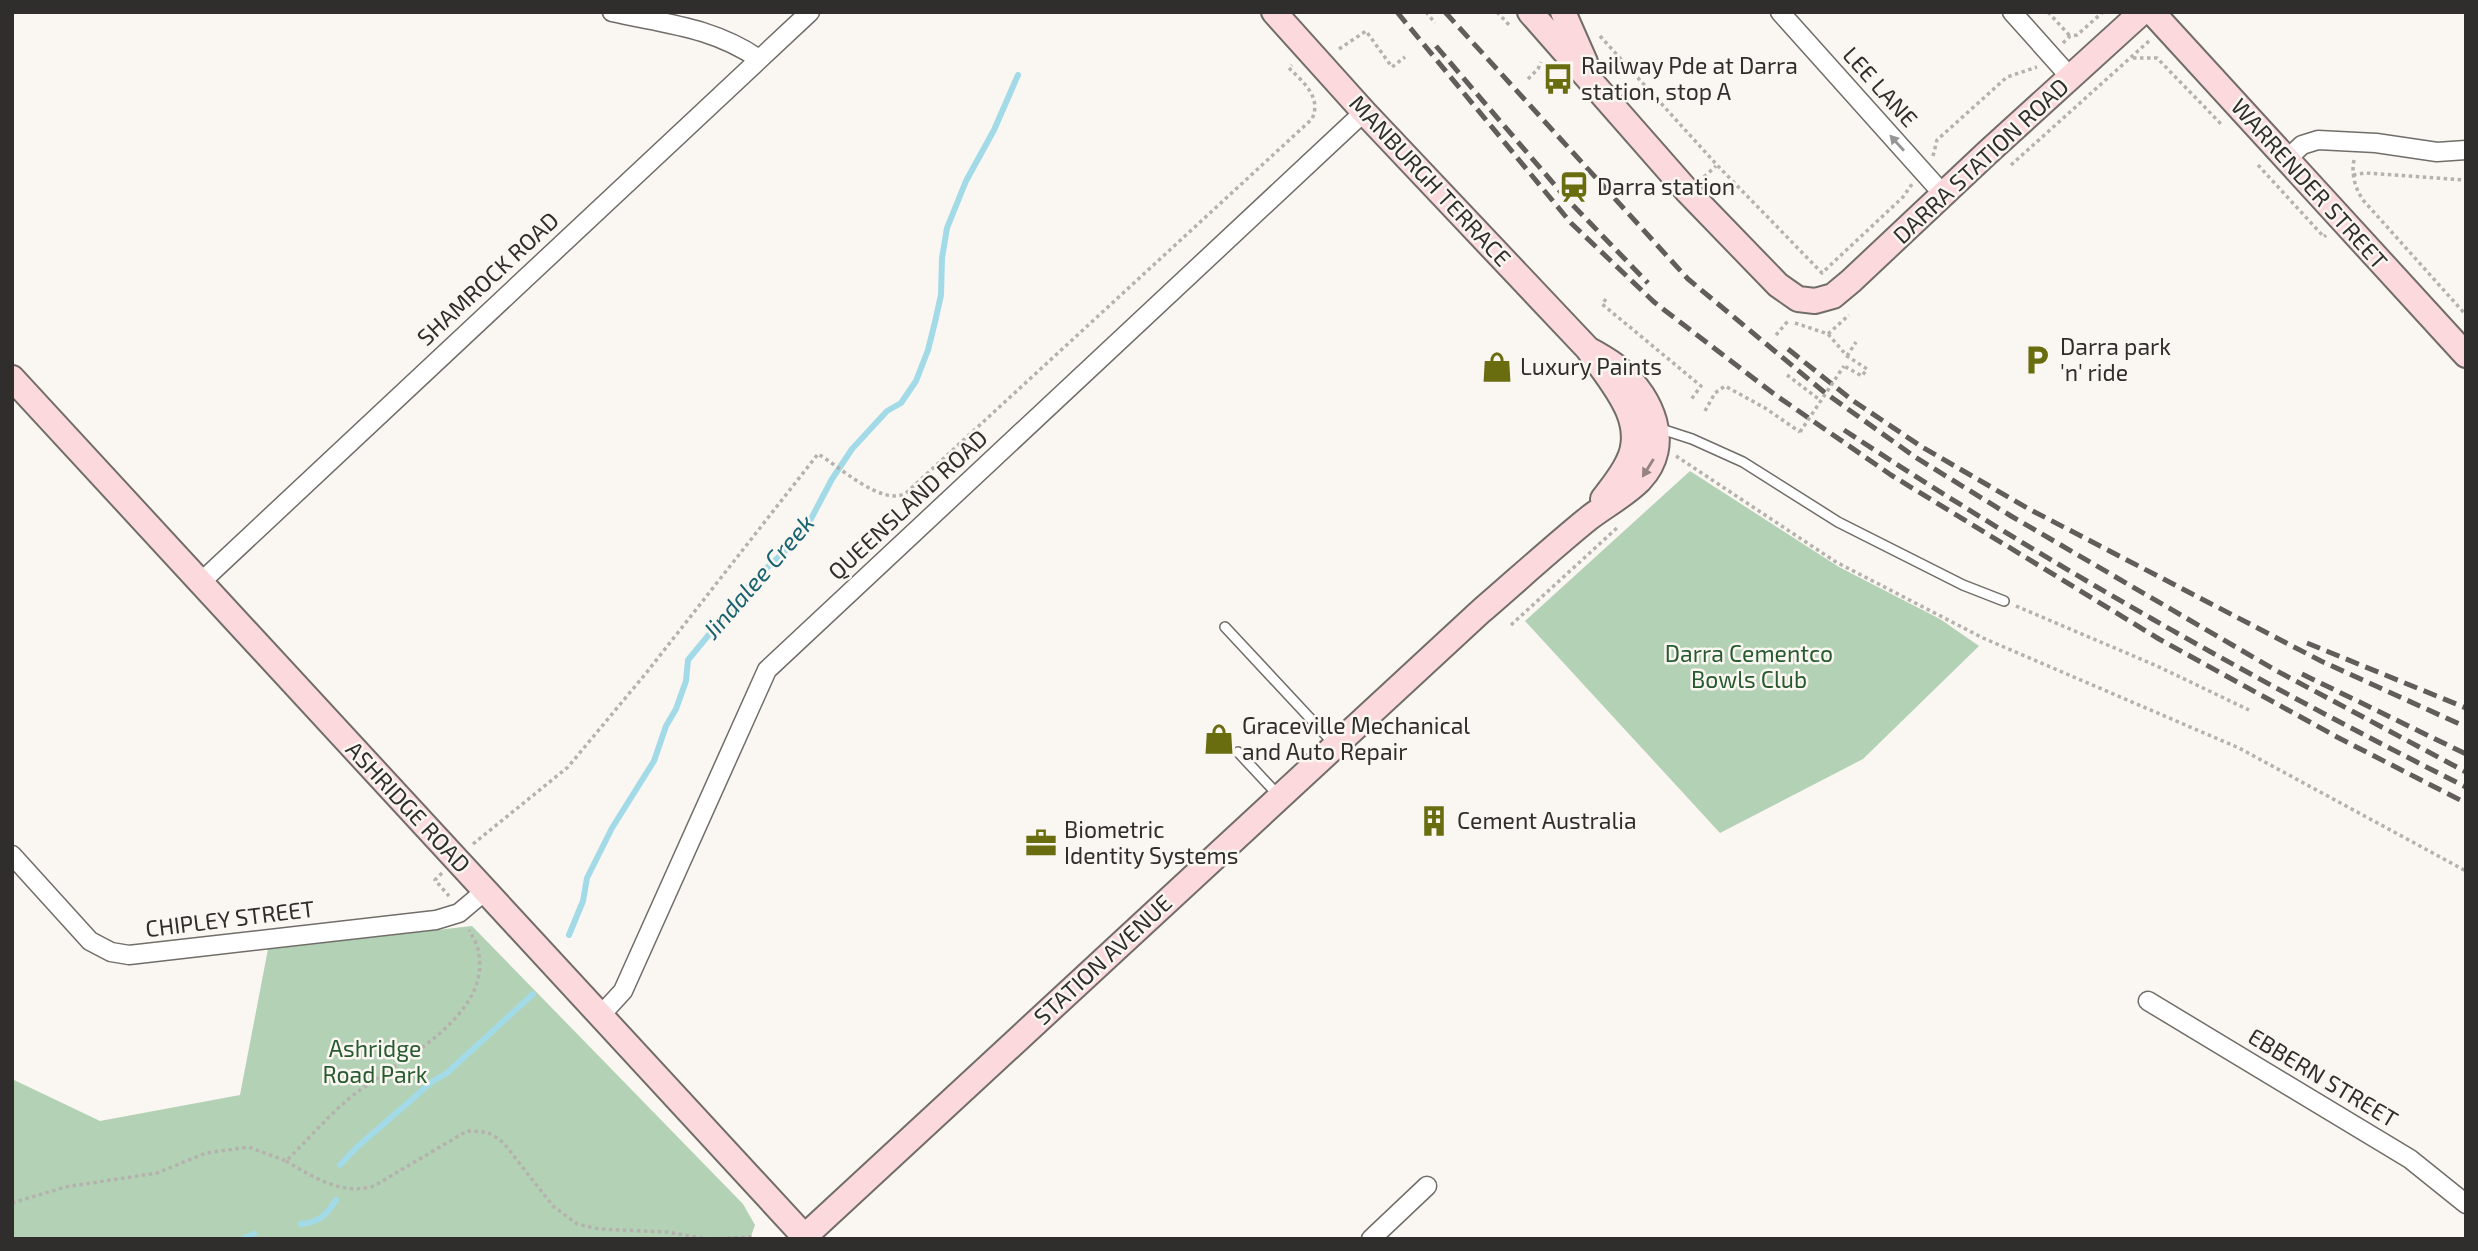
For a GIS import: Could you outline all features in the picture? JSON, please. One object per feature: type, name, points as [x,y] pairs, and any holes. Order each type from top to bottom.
[{"type":"street","points":[[612,12],[710,33],[738,45],[759,59]]},
{"type":"street","name":"SHAMROCK ROAD","points":[[201,582],[810,12]]},
{"type":"street","name":"MANBURGH TERRACE","points":[[1274,12],[1364,112],[1588,349],[1618,368],[1636,386],[1647,419]]},
{"type":"street","points":[[1530,12],[1596,88]]},
{"type":"street","points":[[1563,12],[1596,88]]},
{"type":"street","name":"LEE LANE","points":[[1780,12],[1943,194]]},
{"type":"street","points":[[2012,12],[2071,78]]},
{"type":"street","name":"DARRA STATION ROAD","points":[[1596,88],[1679,182],[1778,285],[1798,299],[1815,301],[1833,296],[1851,281],[2143,12]]},
{"type":"street","name":"WARRENDER STREET","points":[[2159,20],[2466,355]]},
{"type":"street","name":"QUEENSLAND ROAD","points":[[600,1016],[623,991],[767,670],[1364,112]]},
{"type":"street","points":[[2286,160],[2302,145],[2318,140],[2376,143],[2437,152],[2466,150]]},
{"type":"street","name":"ASHRIDGE ROAD","points":[[12,378],[803,1238]]},
{"type":"street","name":"STATION AVENUE","points":[[803,1238],[1480,612],[1591,517],[1641,479],[1654,460],[1658,444],[1647,419]]},
{"type":"street","name":"CHIPLEY STREET","points":[[12,855],[90,941],[111,952],[130,955],[436,920],[459,913],[485,891]]},
{"type":"street","name":"EBBERN STREET","points":[[2148,1001],[2410,1159],[2466,1204]]},
{"type":"street","points":[[1371,1239],[1426,1186]]},
{"type":"lane","points":[[1647,419],[1743,462],[1838,522],[2004,601]]},
{"type":"lane","points":[[1225,626],[1336,746]]},
{"type":"lane","points":[[1238,752],[1280,797]]},
{"type":"path","points":[[1426,12],[1435,23]]},
{"type":"path","points":[[2048,12],[2070,36]]},
{"type":"path","points":[[2006,169],[2159,20]]},
{"type":"path","points":[[1337,50],[1366,31],[1392,66],[1405,57]]},
{"type":"path","points":[[1597,32],[1717,165],[1697,183]]},
{"type":"path","points":[[1528,79],[1541,62],[1533,52]]},
{"type":"path","points":[[477,841],[568,768],[818,454],[864,485],[892,497],[906,494],[1312,119],[1315,112],[1313,95],[1289,68]]},
{"type":"path","points":[[2358,143],[2352,169],[2357,191],[2466,315]]},
{"type":"path","points":[[2353,175],[2365,173],[2466,180]]},
{"type":"path","points":[[1606,299],[1602,304],[1701,386],[1690,401]]},
{"type":"path","points":[[1828,334],[1857,307]]},
{"type":"path","points":[[1705,411],[1715,393],[1725,386],[1754,400],[1800,432],[1844,366],[1862,376],[1867,369],[1847,356],[1828,334],[1787,321],[1776,335]]},
{"type":"path","points":[[1847,356],[1856,342]]},
{"type":"path","points":[[1787,375],[1820,400]]},
{"type":"path","points":[[1675,469],[1681,460],[1836,562],[1983,638],[2239,748],[2466,871]]},
{"type":"path","points":[[1511,625],[1625,521]]},
{"type":"path","points":[[2004,601],[2157,666],[2249,710]]},
{"type":"path","points":[[442,874],[435,880],[450,897]]},
{"type":"path","points":[[286,1161],[355,1094],[413,1055],[461,1013],[479,981],[478,950],[467,927]]},
{"type":"path","points":[[12,1203],[65,1187],[157,1173],[206,1153],[249,1147],[286,1161],[320,1181],[363,1190],[467,1131],[487,1132],[499,1139],[552,1206],[577,1224],[599,1230],[667,1232],[707,1239],[754,1237]]},
{"type":"green space","name":"Darra Cementco Bowls Club","points":[[1690,471],[1839,567],[1940,619],[1979,646],[1863,759],[1720,833],[1525,621]]},
{"type":"green space","name":"Ashridge Road Park","points":[[472,926],[743,1204],[755,1225],[750,1239],[12,1239],[12,1079],[100,1121],[240,1095],[268,949]]},
{"type":"waterway","name":"Jindalee Creek","points":[[569,935],[583,901],[587,878],[612,828],[654,761],[686,681],[688,660],[754,580],[803,534],[832,479],[852,449],[887,411],[901,403],[916,381],[928,350],[941,295],[942,258],[947,228],[966,181],[994,130],[1018,75]]},
{"type":"waterway","name":"Jindalee Creek","points":[[340,1165],[356,1148],[433,1081],[447,1073],[533,994]]},
{"type":"waterway","name":"Jindalee Creek","points":[[301,1224],[322,1217],[336,1200]]},
{"type":"waterway","name":"Jindalee Creek","points":[[243,1239],[254,1234]]},
{"type":"railway","points":[[1397,12],[1571,223],[1654,302],[1774,394],[1891,475],[2159,639],[2337,737],[2466,803]]},
{"type":"railway","points":[[1445,12],[1688,279],[1824,392],[1915,457],[2011,516],[2277,671],[2466,772]]},
{"type":"railway","points":[[1436,46],[1565,197],[1648,283]]},
{"type":"railway","points":[[1788,349],[1852,400],[1922,447],[2029,509],[2321,661],[2466,727]]},
{"type":"railway","points":[[1844,430],[1995,526],[2150,618],[2466,787]]},
{"type":"railway","points":[[2307,643],[2466,708]]},
{"type":"railway","points":[[2302,674],[2466,754]]},
{"type":"place","name":"Railway Pde at Darra station, stop A","points":[[1558,79]]},
{"type":"place","name":"Darra station","points":[[1574,187]]},
{"type":"place","name":"Darra park 'n' ride","points":[[2037,360]]},
{"type":"place","name":"Luxury Paints","points":[[1497,367]]},
{"type":"place","name":"Graceville Mechanical and Auto Repair","points":[[1219,739]]},
{"type":"place","name":"Cement Australia","points":[[1434,821]]},
{"type":"place","name":"Biometric Identity Systems","points":[[1041,843]]}]
